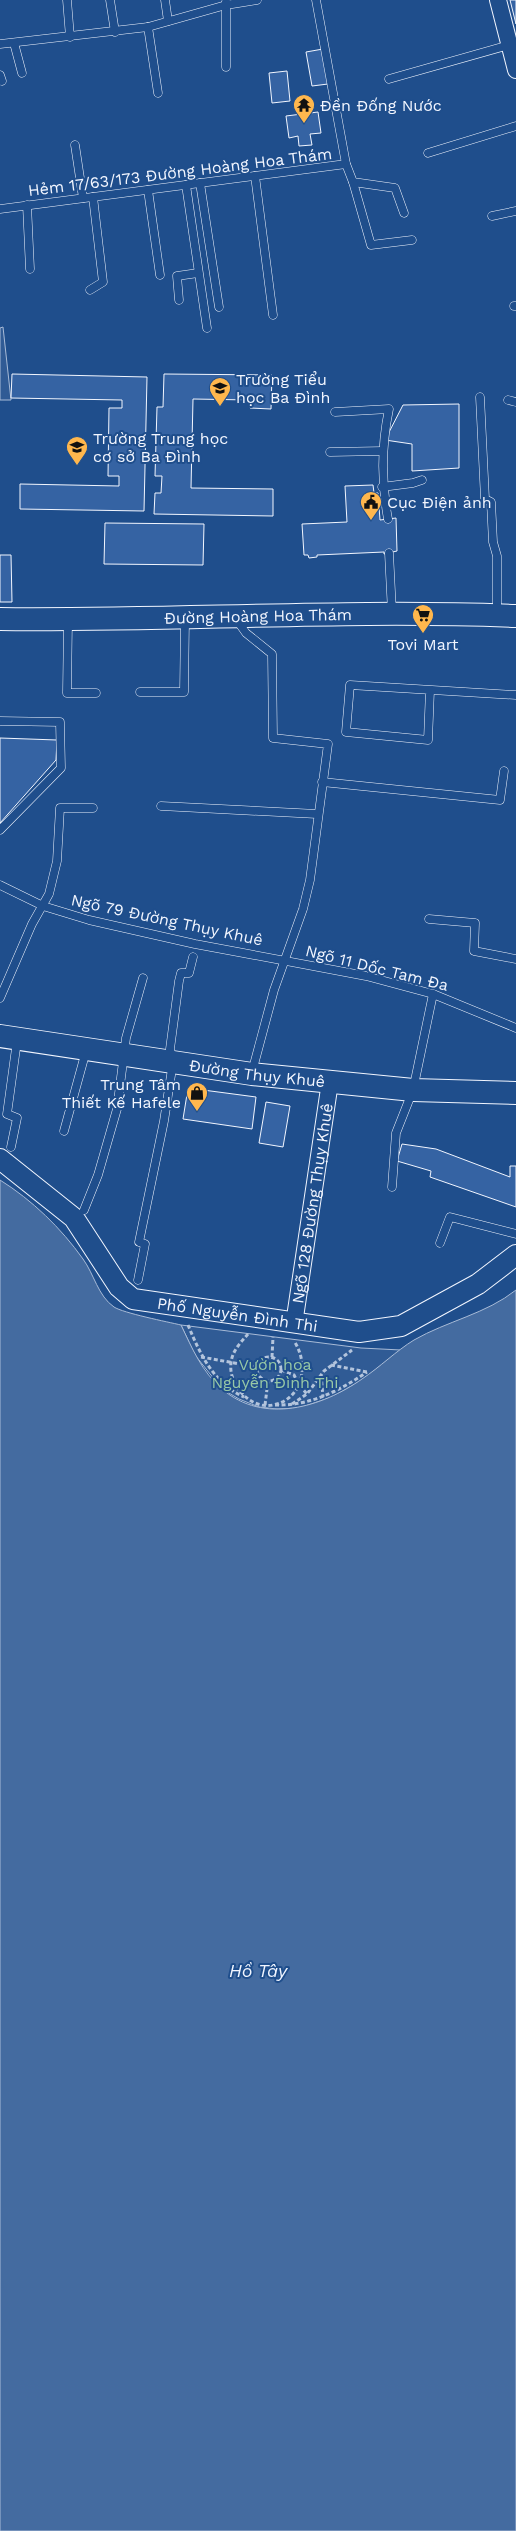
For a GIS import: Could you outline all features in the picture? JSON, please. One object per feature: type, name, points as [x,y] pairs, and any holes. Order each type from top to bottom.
[{"type":"main road","name":"Đường Hoàng Hoa Thám","points":[[0,619],[392,614],[507,616]]},
{"type":"main road","name":"Đường Thụy Khuê","points":[[9,1037],[252,1074],[414,1090],[516,1093]]},
{"type":"street","points":[[498,0],[516,70]]},
{"type":"street","name":"Ngõ 128 Đường Thụy Khuê","points":[[294,1332],[330,1082]]},
{"type":"street","name":"Phố Nguyễn Đình Thi","points":[[5,1153],[74,1218],[119,1287],[133,1299],[294,1332],[359,1332],[401,1326],[478,1284],[516,1255]]},
{"type":"lane","points":[[67,0],[70,37]]},
{"type":"lane","points":[[110,0],[115,32]]},
{"type":"lane","points":[[165,0],[168,21]]},
{"type":"lane","points":[[0,44],[148,27],[226,3],[257,0]]},
{"type":"lane","name":"Hẻm 17/63/173 Đường Hoàng Hoa Thám","points":[[0,209],[346,164],[316,0]]},
{"type":"lane","points":[[226,3],[226,67]]},
{"type":"lane","points":[[148,27],[158,93]]},
{"type":"lane","points":[[14,43],[22,73]]},
{"type":"lane","points":[[389,80],[509,46]]},
{"type":"lane","points":[[428,154],[516,126]]},
{"type":"lane","points":[[75,145],[83,198]]},
{"type":"lane","points":[[346,164],[371,245],[412,240]]},
{"type":"lane","points":[[255,176],[273,316]]},
{"type":"lane","points":[[353,182],[395,188],[404,213]]},
{"type":"lane","points":[[200,183],[218,307]]},
{"type":"lane","points":[[186,185],[207,328]]},
{"type":"lane","points":[[148,190],[160,275]]},
{"type":"lane","points":[[90,290],[103,282],[93,197]]},
{"type":"lane","points":[[26,205],[30,269]]},
{"type":"lane","points":[[492,216],[516,210]]},
{"type":"lane","points":[[179,300],[177,276],[198,273]]},
{"type":"lane","points":[[480,397],[485,499],[492,502],[493,542],[507,616]]},
{"type":"lane","points":[[334,412],[389,409],[383,450],[382,486],[388,519]]},
{"type":"lane","points":[[330,452],[383,450]]},
{"type":"lane","points":[[382,486],[413,483],[422,480]]},
{"type":"lane","points":[[389,553],[392,614]]},
{"type":"lane","points":[[234,617],[246,633],[272,654],[273,738],[328,744],[317,814],[310,880],[303,909],[274,990],[252,1074]]},
{"type":"lane","points":[[68,618],[67,693],[96,693]]},
{"type":"lane","points":[[140,692],[184,692],[185,618]]},
{"type":"lane","points":[[430,690],[428,740],[346,732],[350,685],[516,695]]},
{"type":"lane","points":[[0,721],[60,722],[61,768],[0,830]]},
{"type":"lane","points":[[322,782],[500,800],[504,771]]},
{"type":"lane","points":[[161,806],[317,814]]},
{"type":"lane","name":"Ngõ 79 Đường Thụy Khuê","points":[[0,998],[32,924],[49,894],[57,861],[60,808],[93,808]]},
{"type":"lane","name":"Ngõ 79 Đường Thụy Khuê","points":[[0,886],[43,906],[145,933],[285,959]]},
{"type":"lane","points":[[429,919],[475,923],[474,951],[516,960]]},
{"type":"lane","points":[[138,1280],[145,1244],[139,1242],[164,1121],[173,1062],[170,1049],[178,981],[181,972],[189,972],[193,957]]},
{"type":"lane","name":"Ngõ 11 Dốc Tam Đa","points":[[285,959],[433,994],[516,1028]]},
{"type":"lane","points":[[84,1210],[98,1175],[117,1109],[126,1038],[143,978]]},
{"type":"lane","points":[[392,1187],[396,1133],[414,1090],[433,994]]},
{"type":"lane","points":[[5,1153],[17,1118],[7,1114],[9,1037]]},
{"type":"lane","points":[[64,1131],[86,1049]]},
{"type":"lane","points":[[440,1243],[450,1216],[516,1234]]},
{"type":"path","points":[[185,1317],[201,1357],[232,1392],[265,1405],[290,1405],[323,1397],[347,1386],[367,1372],[331,1365]]},
{"type":"path","points":[[251,1400],[242,1394],[234,1384],[230,1362],[234,1350],[253,1327]]},
{"type":"path","points":[[272,1357],[274,1330]]},
{"type":"path","points":[[274,1405],[290,1396],[299,1385],[304,1371],[303,1358],[294,1332]]},
{"type":"path","points":[[290,1405],[307,1394],[321,1374],[357,1346]]},
{"type":"path","points":[[201,1357],[257,1367]]},
{"type":"path","points":[[272,1357],[278,1361],[281,1370],[276,1379],[268,1381],[260,1378],[257,1367],[264,1358],[272,1357]]},
{"type":"path","points":[[281,1370],[294,1374],[299,1385],[307,1394]]},
{"type":"path","points":[[321,1374],[323,1397]]},
{"type":"path","points":[[265,1405],[268,1381]]},
{"type":"shaded area","points":[[3,327],[11,400],[0,400],[0,328]]},
{"type":"shaded area","name":"Vườn hoa Nguyễn Đình Thi","points":[[181,1325],[361,1348],[401,1350],[362,1380],[332,1397],[299,1408],[277,1409],[259,1407],[239,1399],[222,1389],[195,1355]]},
{"type":"water","name":"Hồ Tây","points":[[0,1180],[35,1206],[65,1236],[83,1259],[104,1297],[114,1307],[126,1312],[181,1325],[198,1359],[215,1382],[238,1400],[256,1407],[274,1409],[293,1408],[329,1397],[362,1379],[414,1340],[492,1305],[516,1290],[516,2531],[0,2531]]},
{"type":"building","points":[[510,0],[516,0],[516,24]]},
{"type":"building","points":[[323,49],[328,84],[312,86],[306,52]]},
{"type":"building","points":[[287,71],[290,101],[272,103],[269,73]]},
{"type":"building","name":"Đền Đống Nước","points":[[318,112],[321,133],[310,134],[312,145],[299,146],[298,136],[289,138],[286,116]]},
{"type":"building","points":[[12,374],[147,377],[144,511],[20,509],[20,484],[119,486],[119,476],[108,476],[109,408],[122,408],[122,400],[11,398]]},
{"type":"building","points":[[164,374],[272,375],[271,409],[250,408],[250,400],[193,399],[191,488],[273,489],[273,516],[154,514],[155,493],[161,493],[162,476],[155,476],[157,407],[163,407]]},
{"type":"building","points":[[459,404],[459,468],[412,471],[412,444],[385,440],[403,405]]},
{"type":"building","name":"Cục Điện ảnh","points":[[373,485],[374,493],[378,493],[380,520],[396,518],[397,551],[384,554],[384,552],[317,555],[317,557],[309,558],[308,555],[304,555],[302,524],[347,522],[345,486]]},
{"type":"building","points":[[105,523],[204,524],[203,565],[104,564]]},
{"type":"building","points":[[0,555],[11,555],[12,602],[0,602]]},
{"type":"building","points":[[0,738],[57,740],[56,760],[0,823]]},
{"type":"building","points":[[188,1088],[256,1097],[252,1129],[183,1119]]},
{"type":"building","points":[[266,1102],[290,1106],[283,1147],[259,1143]]},
{"type":"building","points":[[402,1144],[436,1149],[510,1177],[510,1166],[516,1166],[516,1207],[430,1177],[431,1171],[397,1161]]},
{"type":"place","name":"Đền Đống Nước","points":[[304,124]]},
{"type":"place","name":"Trường Tiểu học Ba Đình","points":[[220,407]]},
{"type":"place","name":"Trường Trung học cơ sở Ba Đình","points":[[77,466]]},
{"type":"place","name":"Cục Điện ảnh","points":[[371,521]]},
{"type":"place","name":"Tovi Mart","points":[[423,634]]},
{"type":"place","name":"Trung Tâm Thiết Kế Hafele","points":[[197,1112]]}]
